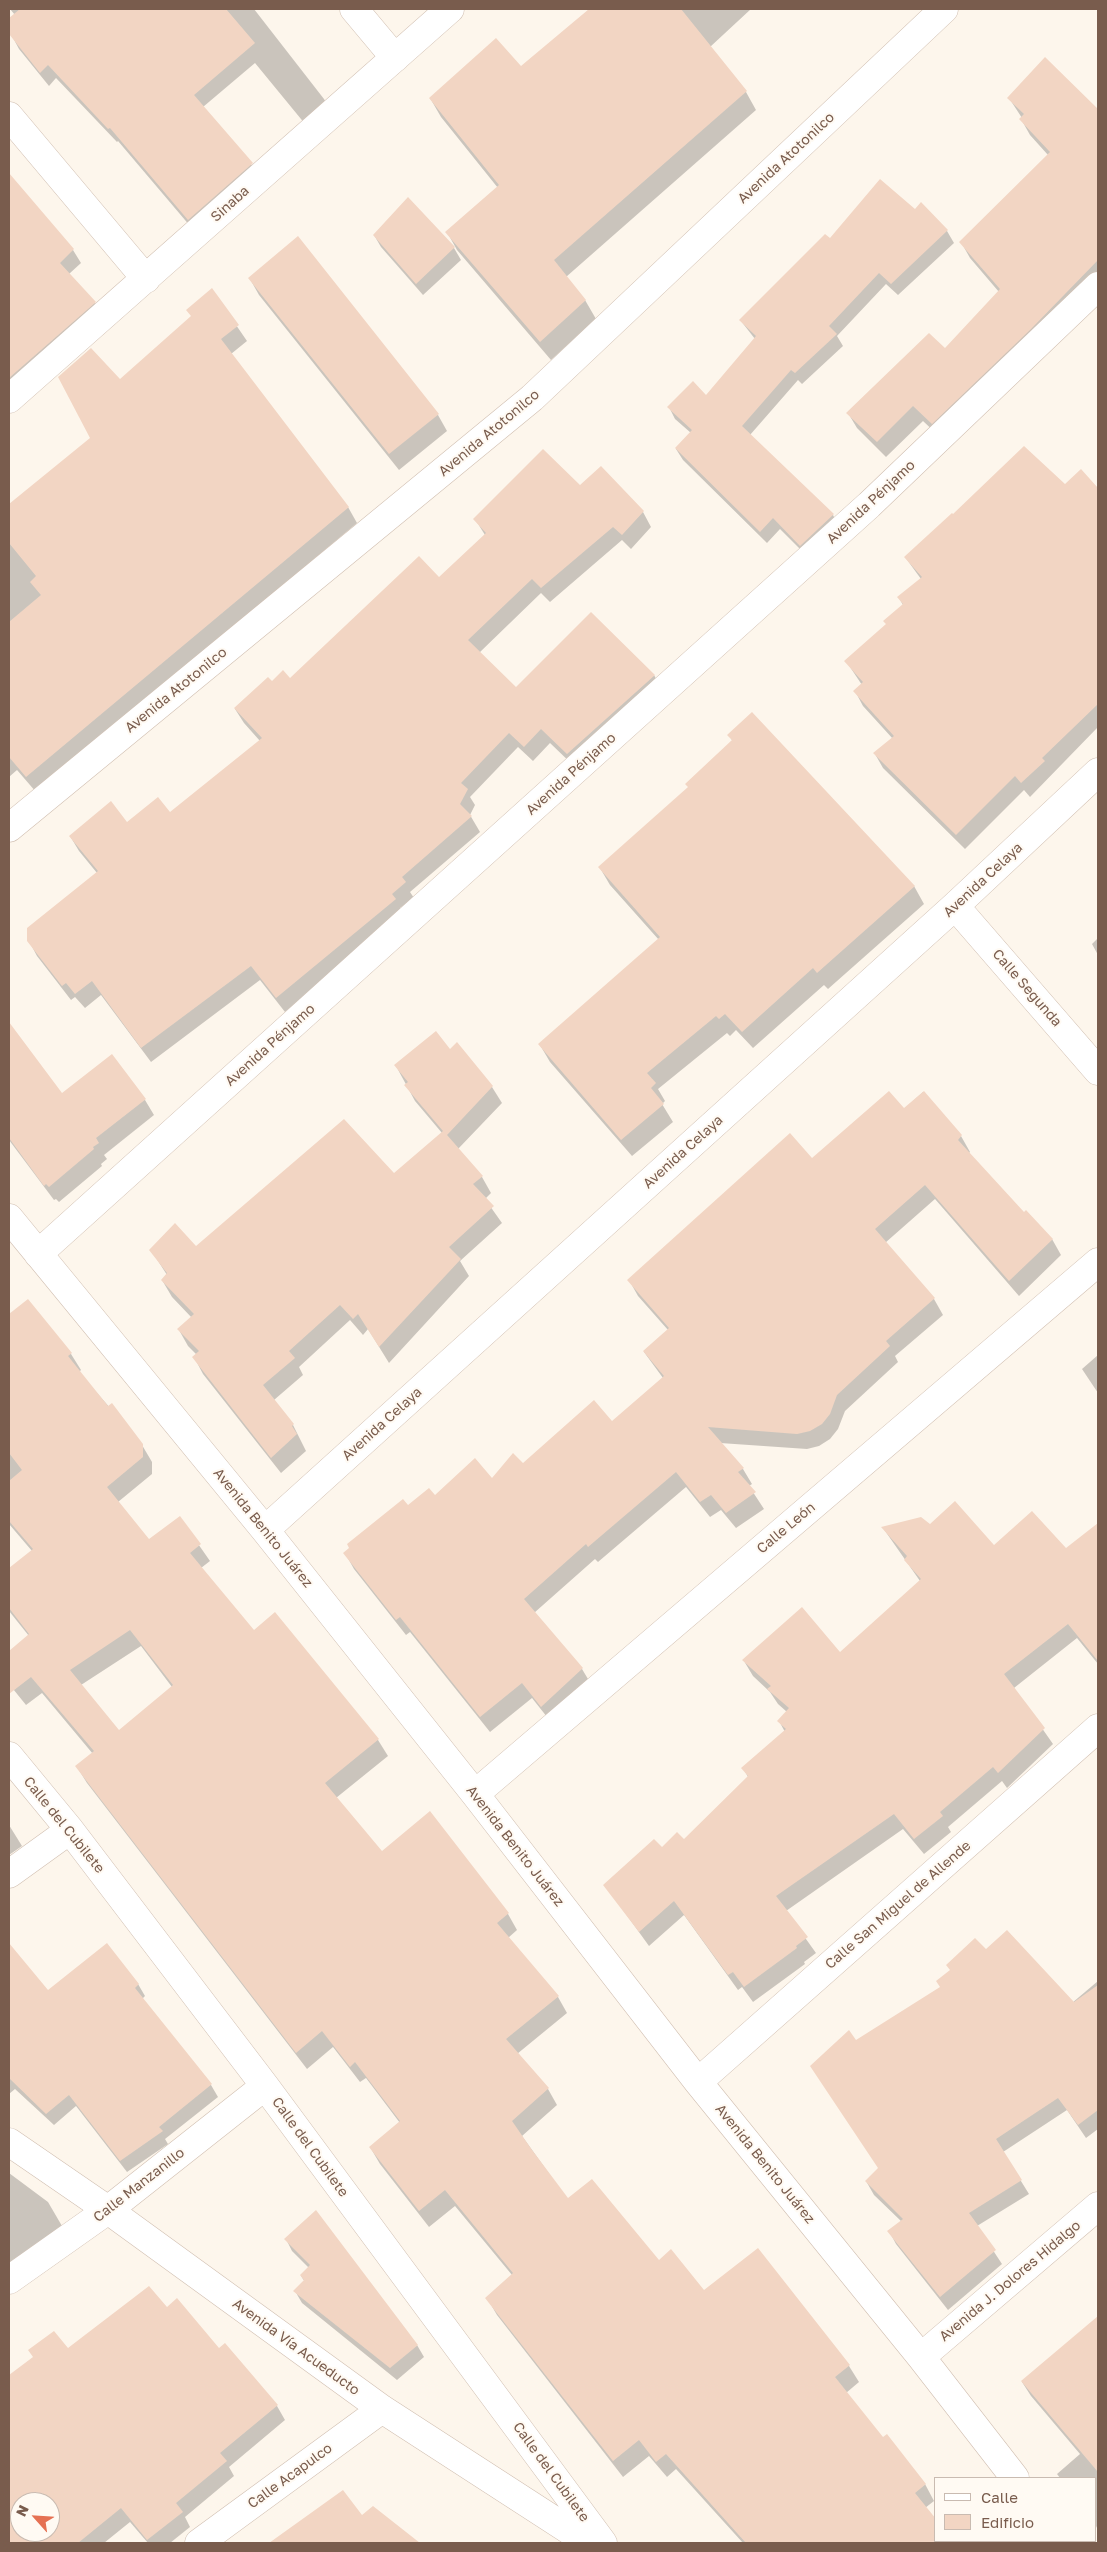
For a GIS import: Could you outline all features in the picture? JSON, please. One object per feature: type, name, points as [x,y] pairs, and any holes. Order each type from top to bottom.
[{"type":"street","points":[[354,9],[395,58]]},
{"type":"street","name":"Sinaba","points":[[9,399],[450,9]]},
{"type":"street","name":"Avenida Atotonilco","points":[[9,828],[532,398],[944,9]]},
{"type":"street","points":[[9,116],[146,279]]},
{"type":"street","name":"Avenida Pénjamo","points":[[38,1254],[869,505],[1098,286]]},
{"type":"street","name":"Avenida Celaya","points":[[265,1530],[955,906],[1098,772]]},
{"type":"street","name":"Calle Segunda","points":[[955,906],[1098,1071]]},
{"type":"street","name":"Avenida Benito Juárez","points":[[9,1218],[265,1530],[475,1794],[698,2082],[921,2357],[1014,2477]]},
{"type":"street","name":"Calle León","points":[[475,1794],[1098,1262]]},
{"type":"street","name":"Calle San Miguel de Allende","points":[[698,2082],[1098,1728]]},
{"type":"street","name":"Calle del Cubilete","points":[[9,1756],[70,1830],[265,2086],[603,2543]]},
{"type":"street","points":[[9,1874],[70,1830]]},
{"type":"street","name":"Calle Manzanillo","points":[[9,2280],[108,2210],[265,2086]]},
{"type":"street","name":"Avenida Vía Acueducto","points":[[9,2142],[108,2210],[382,2409],[588,2543]]},
{"type":"street","name":"Avenida J. Dolores Hidalgo","points":[[921,2357],[1098,2206]]},
{"type":"street","name":"Calle Acapulco","points":[[199,2543],[382,2409]]},
{"type":"building","points":[[20,9],[226,9],[255,43],[194,95],[253,163],[188,220],[110,128],[108,129],[48,65],[40,73],[9,34],[9,18]]},
{"type":"building","points":[[589,9],[681,9],[747,91],[554,260],[586,300],[540,342],[445,232],[499,185],[429,98],[496,38],[521,66]]},
{"type":"building","points":[[1045,57],[1098,109],[1098,260],[1031,329],[932,424],[913,406],[877,442],[846,413],[929,333],[945,348],[1000,289],[959,242],[1050,152],[1019,119],[1024,114],[1007,98]]},
{"type":"building","points":[[9,173],[74,249],[60,263],[96,302],[9,378]]},
{"type":"building","points":[[880,179],[915,209],[921,202],[948,230],[891,284],[879,273],[829,326],[837,334],[795,373],[791,370],[742,426],[834,514],[800,546],[773,518],[760,532],[675,448],[692,430],[667,407],[693,381],[706,395],[756,336],[739,320],[825,234],[830,238]]},
{"type":"building","points":[[408,197],[455,247],[416,284],[373,235]]},
{"type":"building","points":[[298,236],[439,414],[389,454],[248,278]]},
{"type":"building","points":[[212,288],[239,325],[221,339],[349,507],[26,777],[9,757],[9,622],[41,595],[30,582],[36,576],[9,543],[9,504],[90,438],[58,377],[91,348],[120,379],[191,316],[186,310]]},
{"type":"building","points":[[1024,446],[1065,484],[1081,469],[1098,488],[1098,704],[1042,758],[1045,761],[1021,783],[1015,776],[956,835],[873,753],[894,736],[853,691],[863,682],[844,661],[886,624],[883,621],[903,604],[897,597],[922,577],[904,557],[953,514]]},
{"type":"building","points":[[543,449],[580,485],[601,466],[644,511],[622,535],[613,527],[541,588],[532,579],[468,640],[516,687],[591,612],[655,675],[567,754],[541,729],[524,747],[509,733],[461,783],[468,789],[460,804],[472,816],[402,877],[406,882],[392,894],[396,899],[276,998],[251,966],[141,1048],[92,981],[75,994],[66,983],[62,986],[27,941],[27,928],[98,871],[69,836],[111,801],[127,822],[158,797],[170,812],[262,738],[234,708],[268,677],[272,681],[283,670],[290,678],[419,556],[439,577],[486,533],[473,519]]},
{"type":"building","points":[[752,712],[915,886],[817,973],[813,968],[742,1032],[725,1014],[719,1019],[716,1016],[647,1073],[656,1083],[651,1088],[664,1104],[621,1140],[538,1044],[660,937],[598,867],[688,787],[685,784],[732,740],[727,735]]},
{"type":"building","points":[[9,1022],[62,1093],[112,1054],[146,1099],[96,1138],[99,1143],[93,1147],[94,1149],[49,1187],[46,1184],[44,1186],[9,1138]]},
{"type":"building","points":[[436,1031],[450,1049],[457,1042],[493,1086],[447,1135],[483,1176],[473,1184],[494,1206],[449,1247],[461,1259],[379,1347],[358,1314],[353,1319],[340,1305],[289,1351],[295,1358],[263,1385],[294,1424],[292,1426],[297,1434],[271,1458],[192,1357],[199,1351],[177,1329],[194,1314],[161,1280],[167,1273],[149,1250],[175,1223],[196,1246],[344,1119],[394,1173],[443,1131],[404,1085],[408,1082],[394,1065]]},
{"type":"building","points":[[889,1091],[904,1108],[924,1091],[962,1135],[958,1140],[1024,1212],[1026,1210],[1053,1239],[1009,1281],[925,1185],[875,1229],[935,1298],[886,1341],[890,1346],[837,1395],[830,1414],[822,1424],[810,1431],[797,1434],[708,1427],[744,1468],[738,1472],[756,1492],[726,1513],[711,1495],[700,1502],[676,1472],[588,1547],[586,1544],[524,1599],[583,1668],[541,1707],[522,1683],[480,1717],[400,1617],[396,1620],[343,1553],[349,1548],[347,1544],[403,1499],[408,1505],[429,1488],[435,1495],[475,1458],[492,1478],[513,1453],[523,1463],[594,1400],[612,1421],[664,1376],[643,1351],[669,1328],[627,1280],[790,1133],[812,1158]]},
{"type":"building","points":[[28,1299],[72,1353],[68,1356],[108,1406],[112,1403],[143,1444],[143,1457],[107,1487],[149,1539],[180,1516],[201,1544],[190,1553],[254,1630],[275,1612],[379,1739],[325,1783],[382,1851],[430,1811],[509,1913],[497,1923],[559,1996],[506,2039],[549,2088],[512,2121],[532,2150],[568,2198],[592,2179],[659,2260],[671,2249],[704,2290],[758,2248],[850,2365],[835,2377],[883,2437],[887,2434],[926,2484],[915,2493],[934,2517],[934,2542],[936,2543],[746,2543],[666,2454],[656,2462],[639,2440],[613,2461],[485,2298],[513,2273],[445,2190],[419,2211],[369,2147],[400,2121],[355,2062],[350,2067],[322,2031],[296,2053],[75,1766],[94,1751],[31,1677],[9,1694],[9,1651],[29,1634],[9,1608],[9,1568],[33,1549],[9,1521],[9,1481],[22,1470],[9,1453],[9,1314]],"holes":[[[130,1630],[173,1685],[119,1730],[70,1670]]]},
{"type":"building","points":[[955,1501],[994,1545],[1032,1511],[1066,1548],[1098,1523],[1098,1661],[1068,1624],[1004,1674],[1045,1728],[998,1773],[993,1767],[940,1812],[943,1816],[914,1839],[894,1814],[776,1896],[808,1937],[796,1946],[797,1948],[744,1987],[733,1972],[728,1975],[674,1901],[639,1932],[603,1885],[654,1839],[662,1847],[677,1832],[684,1839],[748,1776],[741,1768],[786,1729],[777,1721],[789,1708],[767,1689],[771,1686],[742,1660],[802,1607],[840,1652],[921,1579],[904,1560],[907,1556],[881,1527],[921,1517],[930,1524]]},
{"type":"building","points":[[1007,1930],[1074,2002],[1098,1985],[1098,2110],[1078,2125],[1058,2098],[996,2139],[1022,2180],[969,2213],[996,2250],[940,2297],[887,2231],[903,2219],[865,2181],[878,2168],[810,2066],[849,2030],[856,2040],[940,1987],[936,1981],[950,1970],[946,1965],[975,1938],[986,1949]]},
{"type":"building","points":[[9,1943],[48,1990],[107,1943],[139,1984],[135,1988],[212,2084],[159,2127],[163,2131],[120,2161],[69,2095],[46,2114],[9,2078]]},
{"type":"building","points":[[316,2210],[418,2345],[390,2368],[293,2291],[304,2280],[300,2275],[310,2265],[284,2239]]},
{"type":"building","points":[[149,2286],[167,2307],[177,2298],[219,2348],[225,2343],[278,2405],[220,2453],[227,2461],[176,2503],[183,2512],[147,2540],[121,2508],[78,2543],[9,2543],[9,2375],[33,2357],[28,2350],[54,2331],[68,2348]]},
{"type":"building","points":[[1098,2316],[1098,2472],[1021,2381]]},
{"type":"building","points":[[343,2490],[362,2515],[373,2506],[420,2543],[269,2543]]}]
